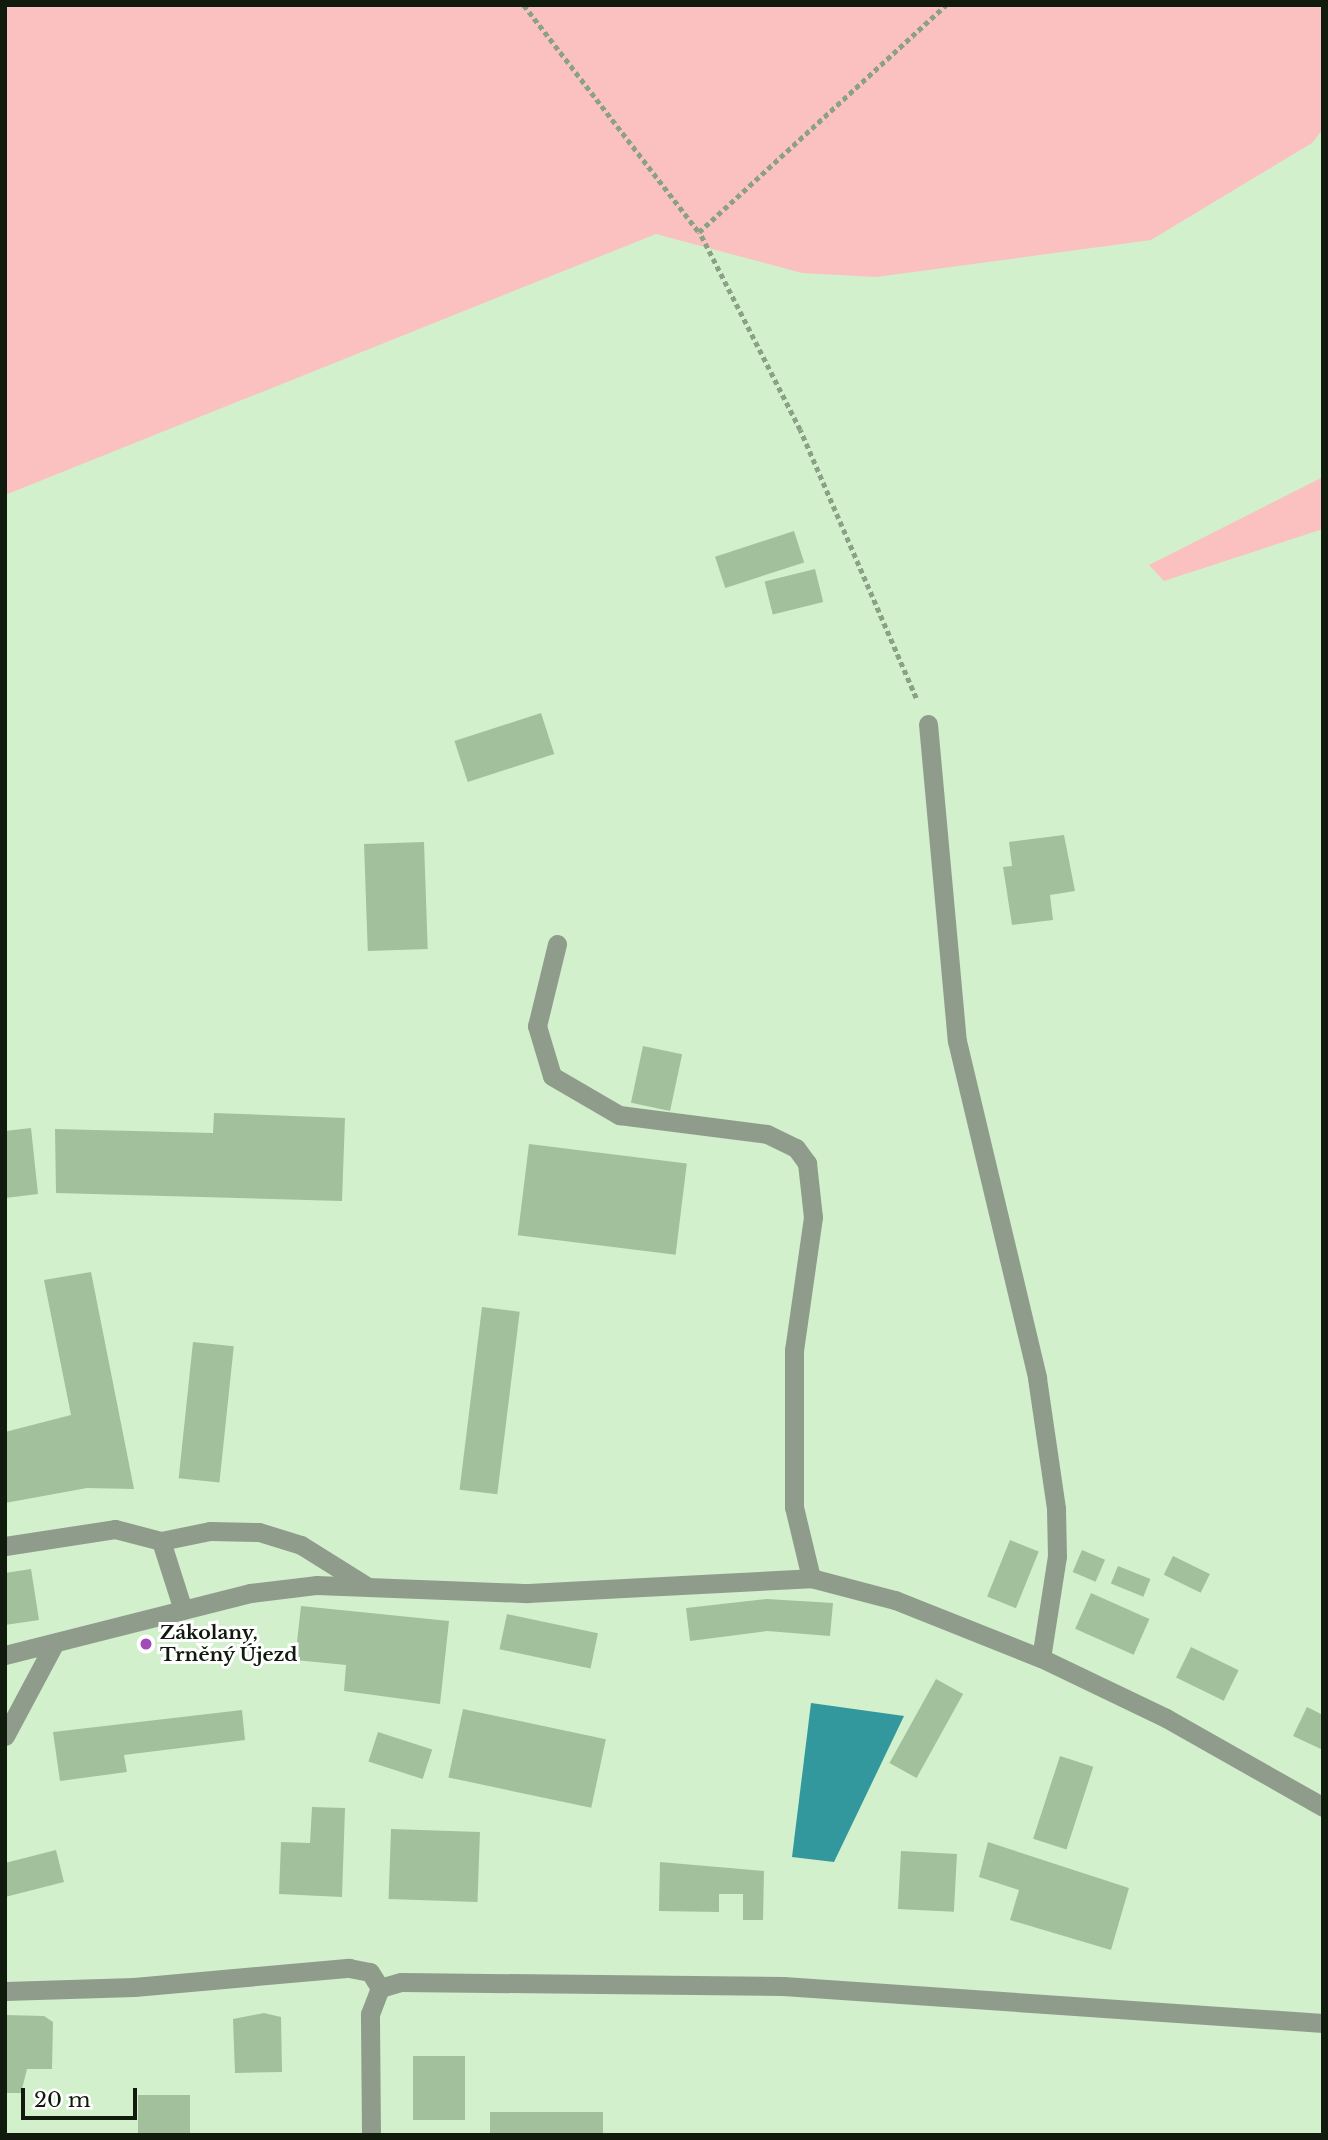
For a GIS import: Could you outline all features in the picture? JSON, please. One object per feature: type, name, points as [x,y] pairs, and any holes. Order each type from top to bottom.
[{"type":"street","points":[[928,724],[957,1041],[1037,1378],[1056,1509],[1057,1556],[1041,1658]]},
{"type":"street","points":[[557,944],[537,1026],[552,1076],[619,1115],[767,1134],[796,1148],[807,1163],[813,1217],[794,1350],[794,1507],[811,1578]]},
{"type":"street","points":[[5,1546],[115,1529],[162,1541],[210,1531],[258,1532],[301,1545],[365,1585]]},
{"type":"street","points":[[162,1541],[183,1610]]},
{"type":"street","points":[[5,1655],[53,1646],[250,1593],[365,1585],[541,1593],[811,1578],[895,1600],[1041,1658],[1166,1718],[1323,1807]]},
{"type":"street","points":[[5,1736],[53,1646]]},
{"type":"street","points":[[5,1991],[134,1987],[349,1968],[370,1972],[380,1988]]},
{"type":"street","points":[[380,1988],[414,1982],[783,1986],[1323,2023]]},
{"type":"street","points":[[372,2135],[370,2014],[380,1988]]},
{"type":"path","points":[[524,5],[699,233],[800,430],[928,724]]},
{"type":"path","points":[[699,233],[946,5]]},
{"type":"shaded area","points":[[5,5],[1323,5],[1323,129],[1312,143],[1151,240],[876,277],[802,273],[656,234],[5,495]]},
{"type":"shaded area","points":[[1323,477],[1323,529],[1164,581],[1149,565]]},
{"type":"water","points":[[811,1703],[904,1716],[834,1862],[792,1857]]},
{"type":"building","points":[[794,531],[804,562],[725,588],[715,557]]},
{"type":"building","points":[[815,569],[823,602],[773,615],[765,582]]},
{"type":"building","points":[[541,713],[554,754],[468,782],[454,741]]},
{"type":"building","points":[[1064,835],[1075,891],[1050,895],[1053,920],[1012,925],[1003,867],[1012,866],[1009,842]]},
{"type":"building","points":[[424,842],[428,949],[368,951],[364,844]]},
{"type":"building","points":[[643,1046],[682,1054],[670,1111],[631,1103]]},
{"type":"building","points":[[214,1113],[345,1118],[342,1201],[56,1193],[55,1129],[213,1133]]},
{"type":"building","points":[[31,1128],[38,1194],[5,1198],[5,1131]]},
{"type":"building","points":[[529,1144],[687,1163],[676,1255],[518,1235]]},
{"type":"building","points":[[91,1272],[134,1489],[87,1488],[5,1503],[5,1432],[71,1415],[44,1280]]},
{"type":"building","points":[[482,1307],[520,1312],[497,1494],[460,1490]]},
{"type":"building","points":[[193,1342],[234,1346],[219,1483],[179,1478]]},
{"type":"building","points":[[1010,1540],[1039,1552],[1016,1608],[987,1597]]},
{"type":"building","points":[[1082,1550],[1105,1560],[1096,1582],[1073,1572]]},
{"type":"building","points":[[1173,1556],[1210,1574],[1201,1593],[1164,1575]]},
{"type":"building","points":[[1118,1566],[1150,1579],[1143,1597],[1111,1584]]},
{"type":"building","points":[[31,1569],[39,1620],[5,1625],[5,1573]]},
{"type":"building","points":[[1091,1593],[1149,1619],[1134,1655],[1075,1629]]},
{"type":"building","points":[[767,1599],[833,1603],[830,1636],[767,1631],[690,1641],[686,1608]]},
{"type":"building","points":[[301,1606],[449,1621],[440,1704],[344,1691],[346,1665],[295,1660]]},
{"type":"building","points":[[507,1614],[598,1633],[590,1669],[500,1649]]},
{"type":"building","points":[[1191,1647],[1239,1670],[1224,1701],[1176,1678]]},
{"type":"building","points":[[936,1679],[963,1694],[917,1778],[889,1763]]},
{"type":"building","points":[[1307,1707],[1323,1715],[1323,1750],[1293,1736]]},
{"type":"building","points":[[463,1709],[606,1739],[591,1808],[448,1777]]},
{"type":"building","points":[[242,1710],[245,1740],[124,1755],[127,1772],[60,1781],[53,1732]]},
{"type":"building","points":[[378,1732],[432,1750],[423,1779],[368,1761]]},
{"type":"building","points":[[1060,1756],[1093,1767],[1066,1850],[1033,1839]]},
{"type":"building","points":[[312,1807],[345,1808],[342,1897],[279,1894],[281,1842],[310,1843]]},
{"type":"building","points":[[391,1829],[480,1832],[478,1902],[389,1899]]},
{"type":"building","points":[[988,1842],[1129,1888],[1111,1950],[1010,1920],[1019,1890],[979,1877]]},
{"type":"building","points":[[56,1850],[64,1882],[5,1897],[5,1863]]},
{"type":"building","points":[[901,1851],[957,1854],[954,1912],[898,1909]]},
{"type":"building","points":[[660,1862],[764,1871],[763,1920],[743,1920],[743,1894],[719,1894],[719,1912],[659,1911]]},
{"type":"building","points":[[264,2013],[281,2017],[282,2072],[235,2073],[233,2019]]},
{"type":"building","points":[[5,2015],[44,2016],[53,2022],[52,2069],[27,2069],[21,2093],[5,2093]]},
{"type":"building","points":[[413,2056],[465,2056],[465,2120],[413,2120]]},
{"type":"building","points":[[138,2095],[190,2095],[190,2135],[138,2135]]},
{"type":"building","points":[[490,2112],[603,2112],[603,2135],[490,2135]]},
{"type":"place","name":"Zákolany, Trněný Újezd","points":[[146,1644]]}]
